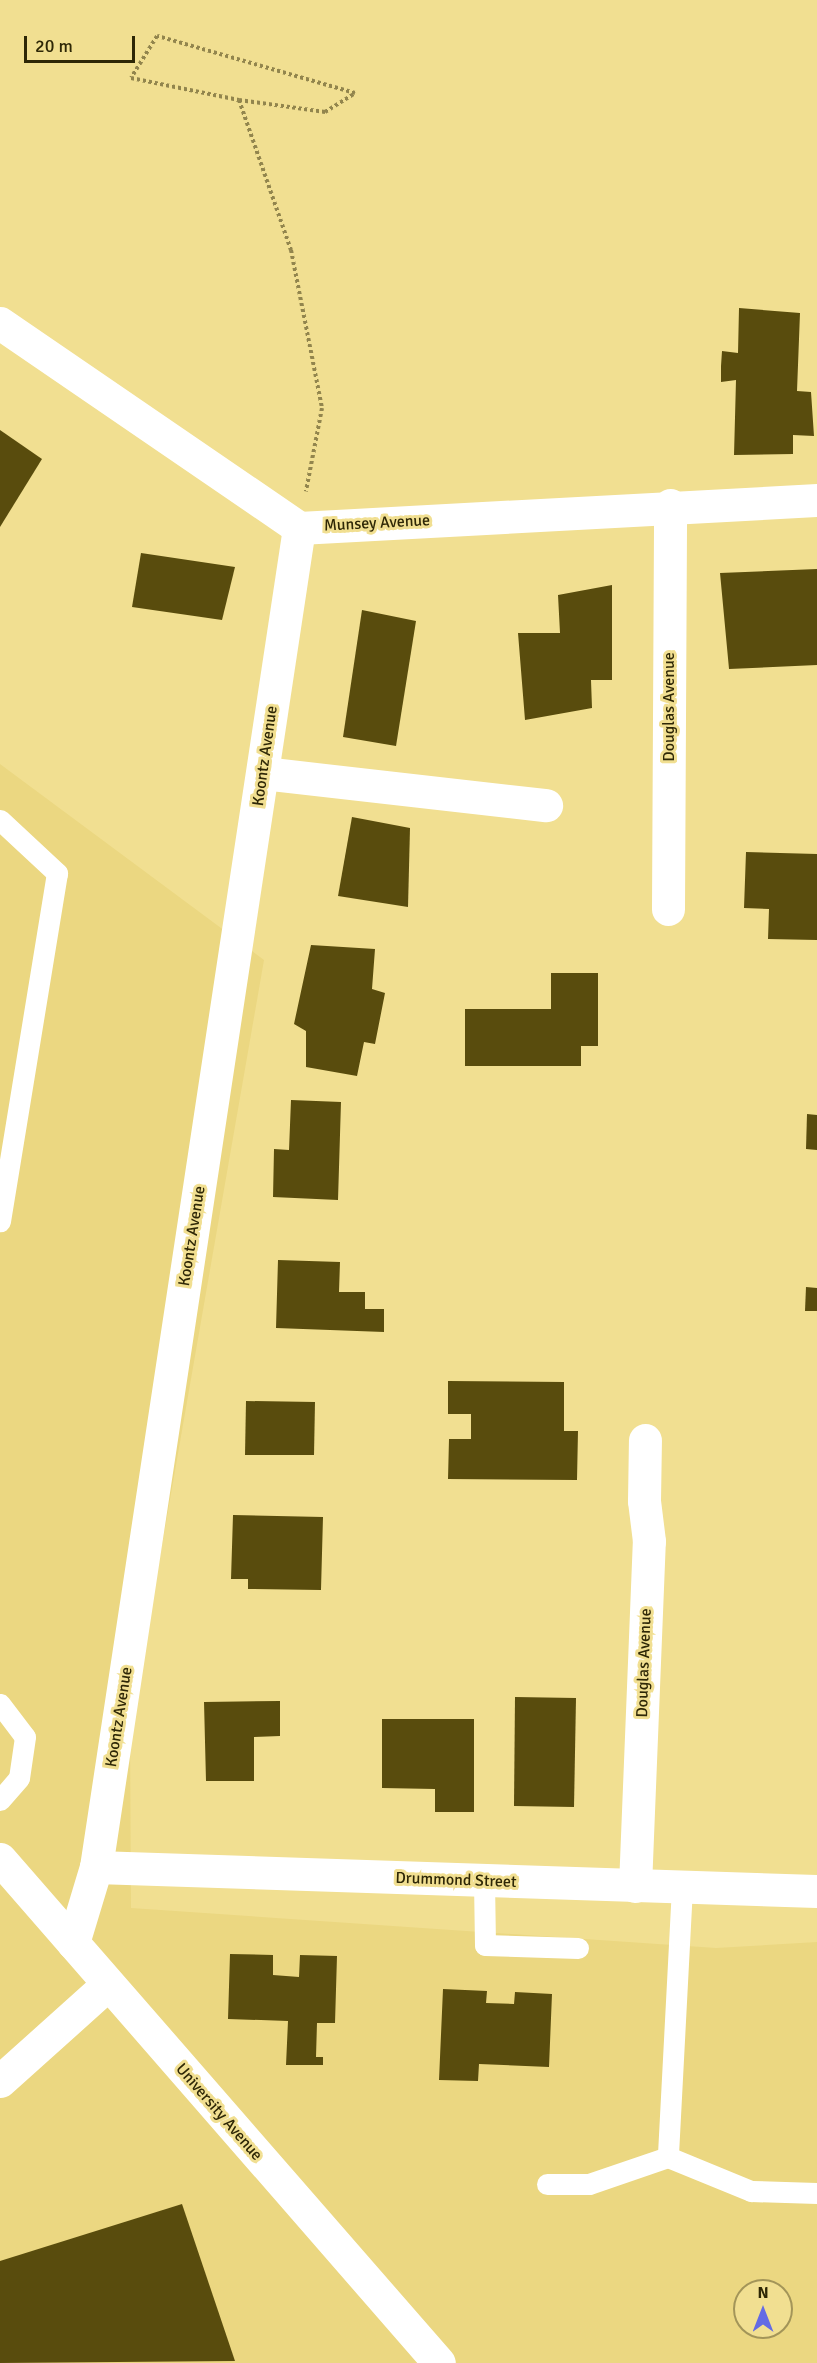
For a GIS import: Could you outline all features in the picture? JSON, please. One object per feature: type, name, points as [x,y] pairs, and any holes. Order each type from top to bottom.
[{"type":"street","points":[[0,323],[299,528]]},
{"type":"street","name":"Munsey Avenue","points":[[299,528],[670,506],[817,500]]},
{"type":"street","name":"Douglas Avenue","points":[[668,909],[670,506]]},
{"type":"street","name":"Koontz Avenue","points":[[73,1943],[96,1867],[299,528]]},
{"type":"street","points":[[263,773],[546,805]]},
{"type":"street","name":"Douglas Avenue","points":[[636,1886],[649,1541],[644,1501],[645,1440]]},
{"type":"street","name":"University Avenue","points":[[0,1859],[440,2363]]},
{"type":"street","name":"Drummond Street","points":[[96,1867],[817,1891]]},
{"type":"street","points":[[0,2081],[108,1985]]},
{"type":"lane","points":[[0,820],[57,873],[0,1221]]},
{"type":"lane","points":[[0,1704],[26,1737],[19,1778],[0,1800]]},
{"type":"lane","points":[[484,1881],[485,1945],[578,1948]]},
{"type":"lane","points":[[668,2157],[681,1887]]},
{"type":"lane","points":[[547,2184],[589,2184],[668,2157],[751,2191],[817,2193]]},
{"type":"path","points":[[157,36],[355,93],[325,112],[239,100],[131,78],[157,36]]},
{"type":"path","points":[[239,100],[291,250],[322,408],[299,528]]},
{"type":"shaded area","points":[[0,764],[264,960],[130,1729],[131,1908],[716,1948],[817,1942],[817,2363],[0,2363]]},
{"type":"building","points":[[739,308],[800,313],[797,391],[811,392],[814,436],[793,435],[793,454],[734,455],[736,380],[721,382],[721,366],[722,351],[738,353]]},
{"type":"building","points":[[0,430],[42,459],[0,527]]},
{"type":"building","points":[[141,553],[235,567],[222,620],[132,607]]},
{"type":"building","points":[[817,569],[817,665],[729,669],[720,573]]},
{"type":"building","points":[[612,585],[612,680],[591,680],[592,708],[525,720],[518,633],[560,633],[558,595]]},
{"type":"building","points":[[362,610],[416,621],[396,746],[343,737]]},
{"type":"building","points":[[352,817],[410,828],[408,907],[338,896]]},
{"type":"building","points":[[746,852],[817,854],[817,940],[768,939],[769,909],[744,908]]},
{"type":"building","points":[[311,945],[375,949],[372,989],[385,993],[375,1044],[364,1042],[357,1076],[306,1067],[306,1031],[294,1024]]},
{"type":"building","points":[[551,973],[598,973],[598,1046],[581,1046],[581,1066],[465,1066],[465,1009],[551,1009]]},
{"type":"building","points":[[291,1100],[341,1102],[338,1200],[273,1197],[274,1149],[289,1150]]},
{"type":"building","points":[[807,1114],[817,1115],[817,1150],[806,1149]]},
{"type":"building","points":[[278,1260],[340,1262],[339,1292],[365,1292],[365,1309],[384,1309],[384,1332],[276,1328]]},
{"type":"building","points":[[806,1287],[817,1288],[817,1311],[805,1311]]},
{"type":"building","points":[[448,1381],[564,1382],[564,1431],[578,1431],[577,1480],[448,1479],[449,1439],[471,1439],[471,1414],[448,1414]]},
{"type":"building","points":[[246,1401],[315,1402],[314,1455],[245,1455]]},
{"type":"building","points":[[233,1515],[323,1517],[321,1590],[248,1589],[248,1579],[231,1579]]},
{"type":"building","points":[[515,1697],[576,1698],[574,1807],[514,1806]]},
{"type":"building","points":[[280,1701],[280,1736],[254,1737],[254,1781],[206,1781],[204,1702]]},
{"type":"building","points":[[382,1719],[474,1719],[474,1812],[435,1812],[435,1789],[382,1788]]},
{"type":"building","points":[[230,1954],[273,1955],[273,1975],[299,1977],[300,1955],[337,1956],[335,2023],[317,2023],[316,2057],[323,2057],[323,2065],[286,2065],[288,2021],[228,2019]]},
{"type":"building","points":[[443,1989],[487,1991],[486,2003],[514,2004],[515,1992],[552,1994],[549,2067],[479,2064],[478,2081],[439,2080]]},
{"type":"building","points":[[182,2204],[235,2361],[0,2363],[0,2261]]}]
